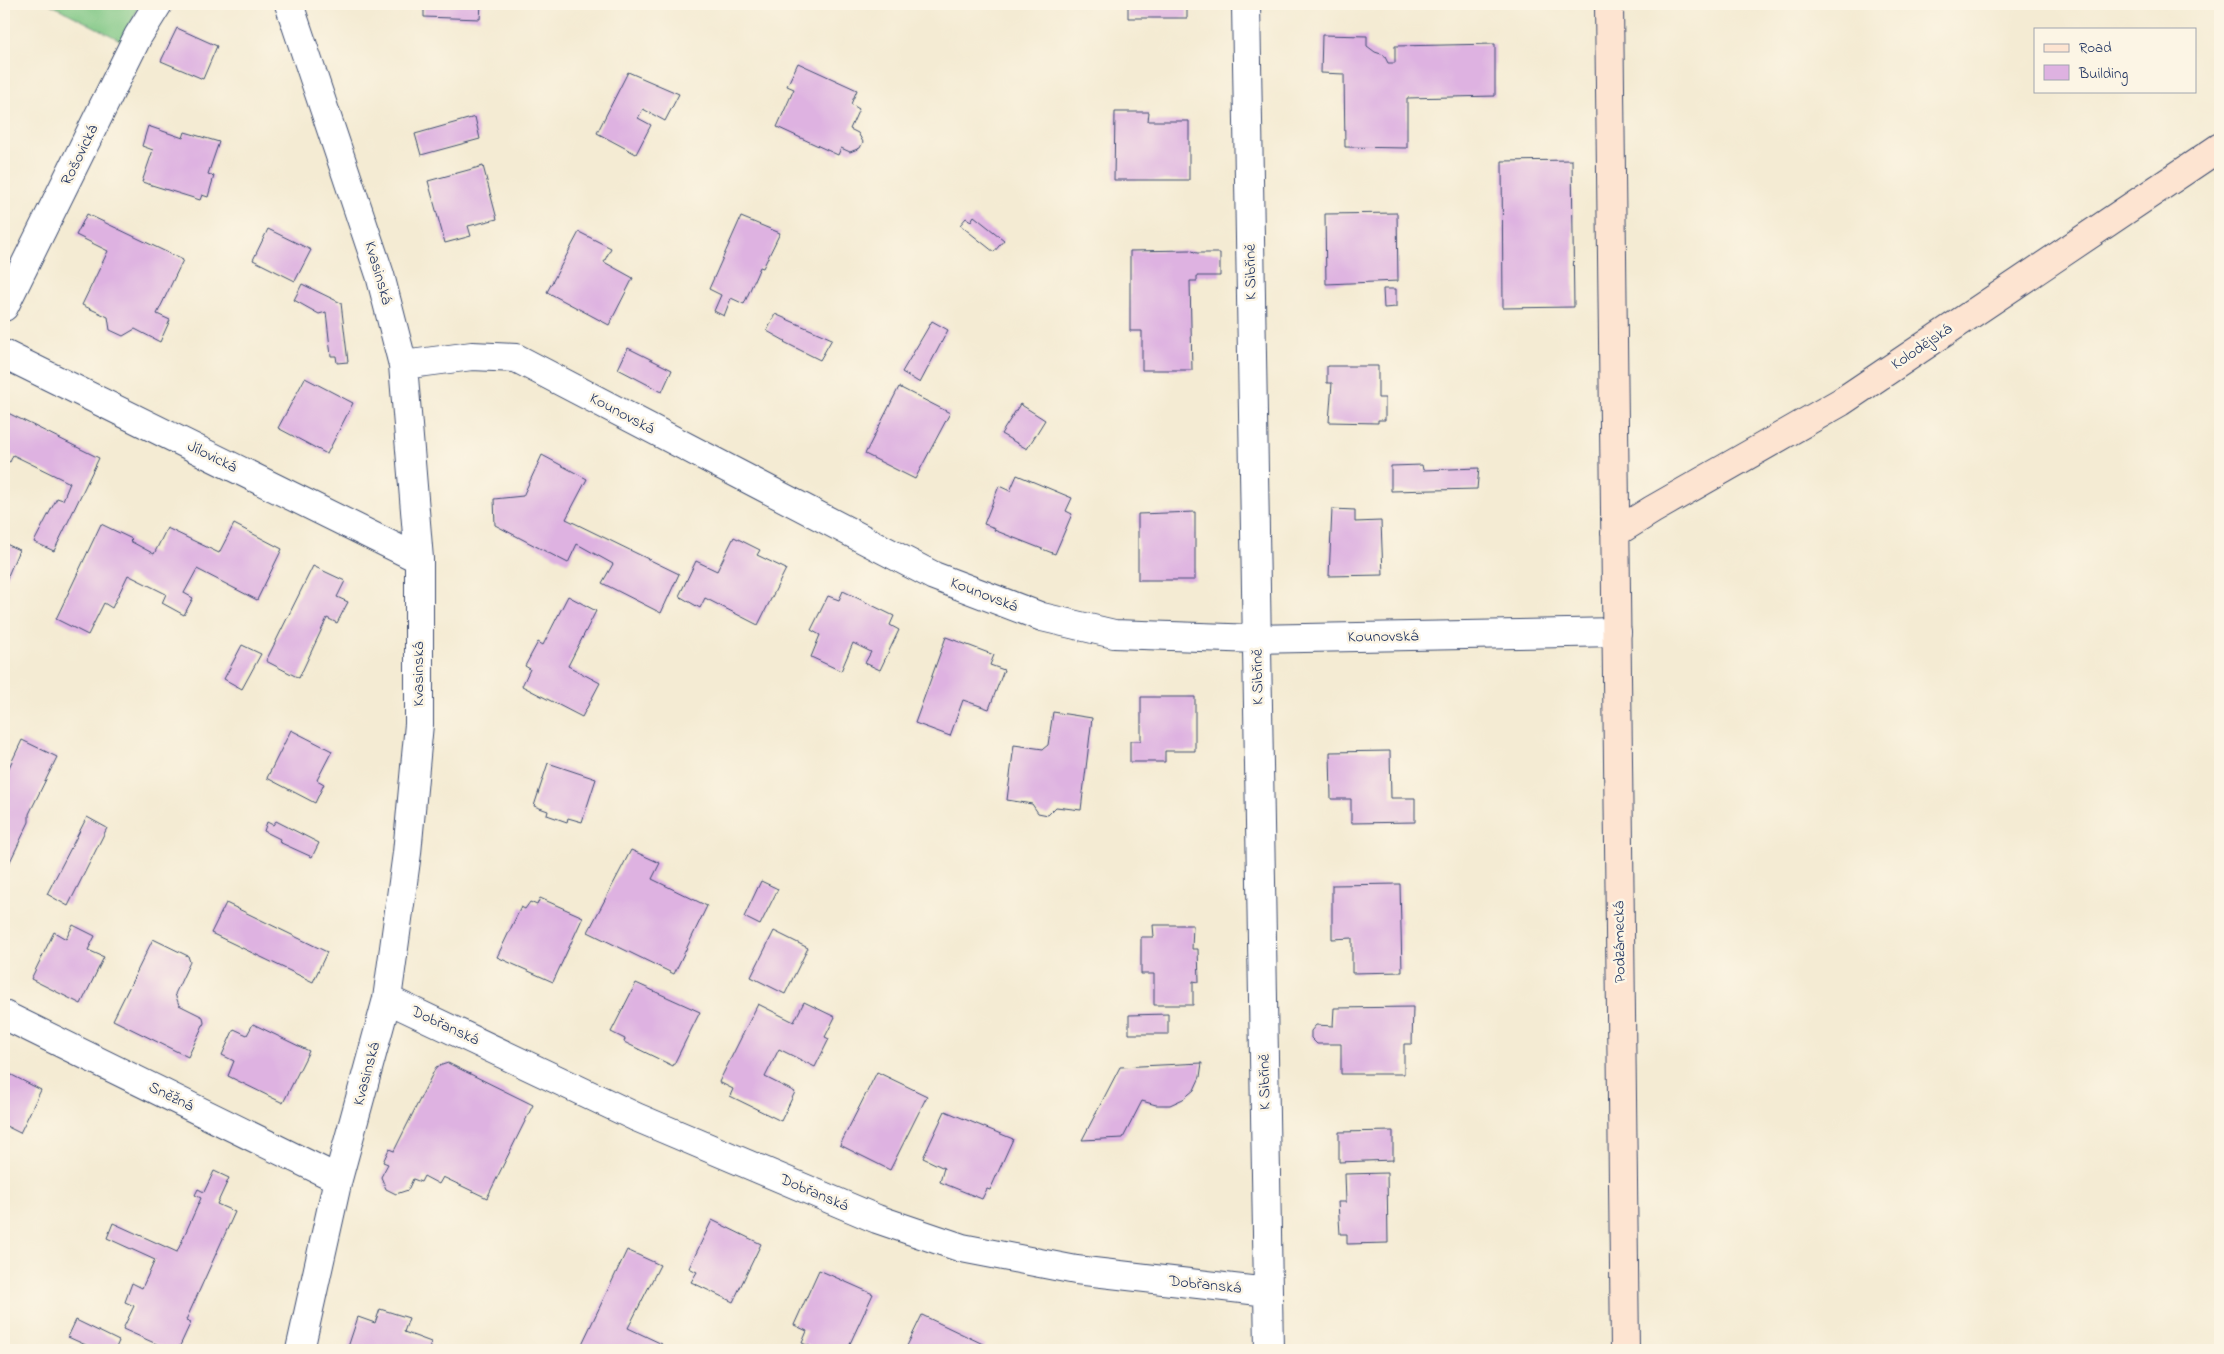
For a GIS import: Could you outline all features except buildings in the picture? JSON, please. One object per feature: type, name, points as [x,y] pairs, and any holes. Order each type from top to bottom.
[{"type":"street","name":"Rošovická","points":[[4,308],[138,36],[158,4]]},
{"type":"street","name":"Kvasinská","points":[[289,4],[380,275],[402,365],[419,559],[419,724],[407,854],[387,999],[338,1179],[300,1350]]},
{"type":"street","name":"K Sibřině","points":[[1246,4],[1269,1350]]},
{"type":"street","name":"Podzámecká","points":[[1609,4],[1625,1350]]},
{"type":"street","name":"Kolodějská","points":[[1615,533],[1841,402],[2220,147]]},
{"type":"street","name":"Jílovická","points":[[4,354],[419,559]]},
{"type":"street","name":"Kounovská","points":[[402,365],[472,356],[516,358],[934,576],[1042,617],[1114,634],[1257,639],[1617,632]]},
{"type":"street","name":"Dobřanská","points":[[387,999],[645,1121],[877,1220],[962,1248],[1076,1270],[1268,1292]]},
{"type":"street","name":"Sněžná","points":[[4,1015],[338,1179]]},
{"type":"green space","points":[[50,4],[139,4],[124,42]]}]
